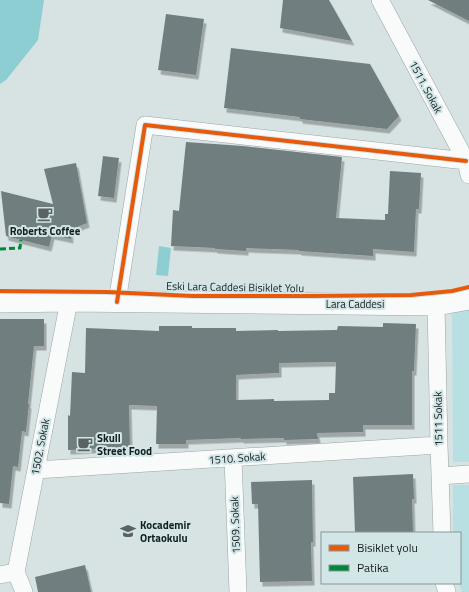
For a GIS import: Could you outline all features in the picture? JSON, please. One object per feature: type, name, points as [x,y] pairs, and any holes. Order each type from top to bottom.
[{"type":"street","name":"1511. Sokak","points":[[380,0],[467,168]]},
{"type":"street","points":[[117,302],[145,125],[467,168]]},
{"type":"street","name":"Lara Caddesi","points":[[0,302],[69,301],[436,305],[469,299]]},
{"type":"street","name":"1502. Sokak","points":[[24,592],[8,573],[36,470],[69,301]]},
{"type":"street","name":"1511 Sokak","points":[[436,305],[442,532]]},
{"type":"street","name":"1510. Sokak","points":[[36,470],[439,445]]},
{"type":"street","name":"1509. Sokak","points":[[232,458],[238,592]]},
{"type":"street","points":[[440,476],[469,474]]},
{"type":"shaded area","points":[[0,0],[44,0],[38,40],[6,80],[0,84]]},
{"type":"shaded area","points":[[159,246],[171,248],[168,276],[156,275]]},
{"type":"shaded area","points":[[469,309],[469,462],[453,462],[452,311]]},
{"type":"shaded area","points":[[453,485],[469,485],[469,592],[462,592],[459,584],[461,584],[461,532],[453,532]]},
{"type":"building","points":[[283,0],[329,0],[352,41],[280,28]]},
{"type":"building","points":[[428,0],[469,0],[469,21]]},
{"type":"building","points":[[166,14],[204,19],[196,75],[158,70]]},
{"type":"building","points":[[231,48],[370,64],[399,116],[387,129],[224,108]]},
{"type":"building","points":[[186,142],[243,146],[342,157],[336,218],[385,220],[385,214],[388,214],[390,171],[421,173],[419,209],[416,209],[414,252],[373,249],[373,256],[299,250],[246,248],[246,251],[171,246],[173,210],[179,211]]},
{"type":"building","points":[[103,156],[119,158],[114,198],[98,196]]},
{"type":"building","name":"Roberts Coffee","points":[[76,163],[87,223],[70,230],[71,239],[52,235],[49,247],[6,236],[1,191],[53,204],[44,169]]},
{"type":"building","points":[[0,319],[44,319],[44,346],[34,346],[26,432],[22,431],[18,467],[13,466],[9,504],[0,503]]},
{"type":"building","points":[[383,323],[416,324],[414,371],[412,371],[412,425],[363,425],[363,432],[317,433],[318,439],[284,440],[284,438],[241,438],[186,440],[186,444],[156,444],[157,406],[129,405],[130,447],[68,450],[68,415],[70,416],[72,372],[85,373],[86,328],[159,331],[159,326],[192,326],[192,328],[236,328],[236,331],[278,331],[337,330],[338,326],[383,327]],"holes":[[[336,362],[335,393],[329,393],[329,400],[236,400],[236,375],[279,373],[279,363]]]},
{"type":"building","points":[[413,474],[413,532],[355,532],[353,477]]},
{"type":"building","points":[[312,480],[312,581],[260,582],[258,504],[252,504],[251,482]]},
{"type":"building","points":[[85,565],[91,592],[38,592],[35,577]]},
{"type":"marked path","points":[[0,249],[20,248],[21,240]]},
{"type":"cycle path","points":[[117,302],[145,125],[466,161]]},
{"type":"cycle path","name":"Eski Lara Caddesi Bisiklet Yolu","points":[[0,291],[107,292],[193,296],[313,296],[411,295],[452,291],[469,287]]},
{"type":"place","name":"Roberts Coffee","points":[[45,214]]},
{"type":"place","name":"Skull Street Food","points":[[85,444]]},
{"type":"place","name":"Kocademir Ortaokulu","points":[[128,531]]}]
